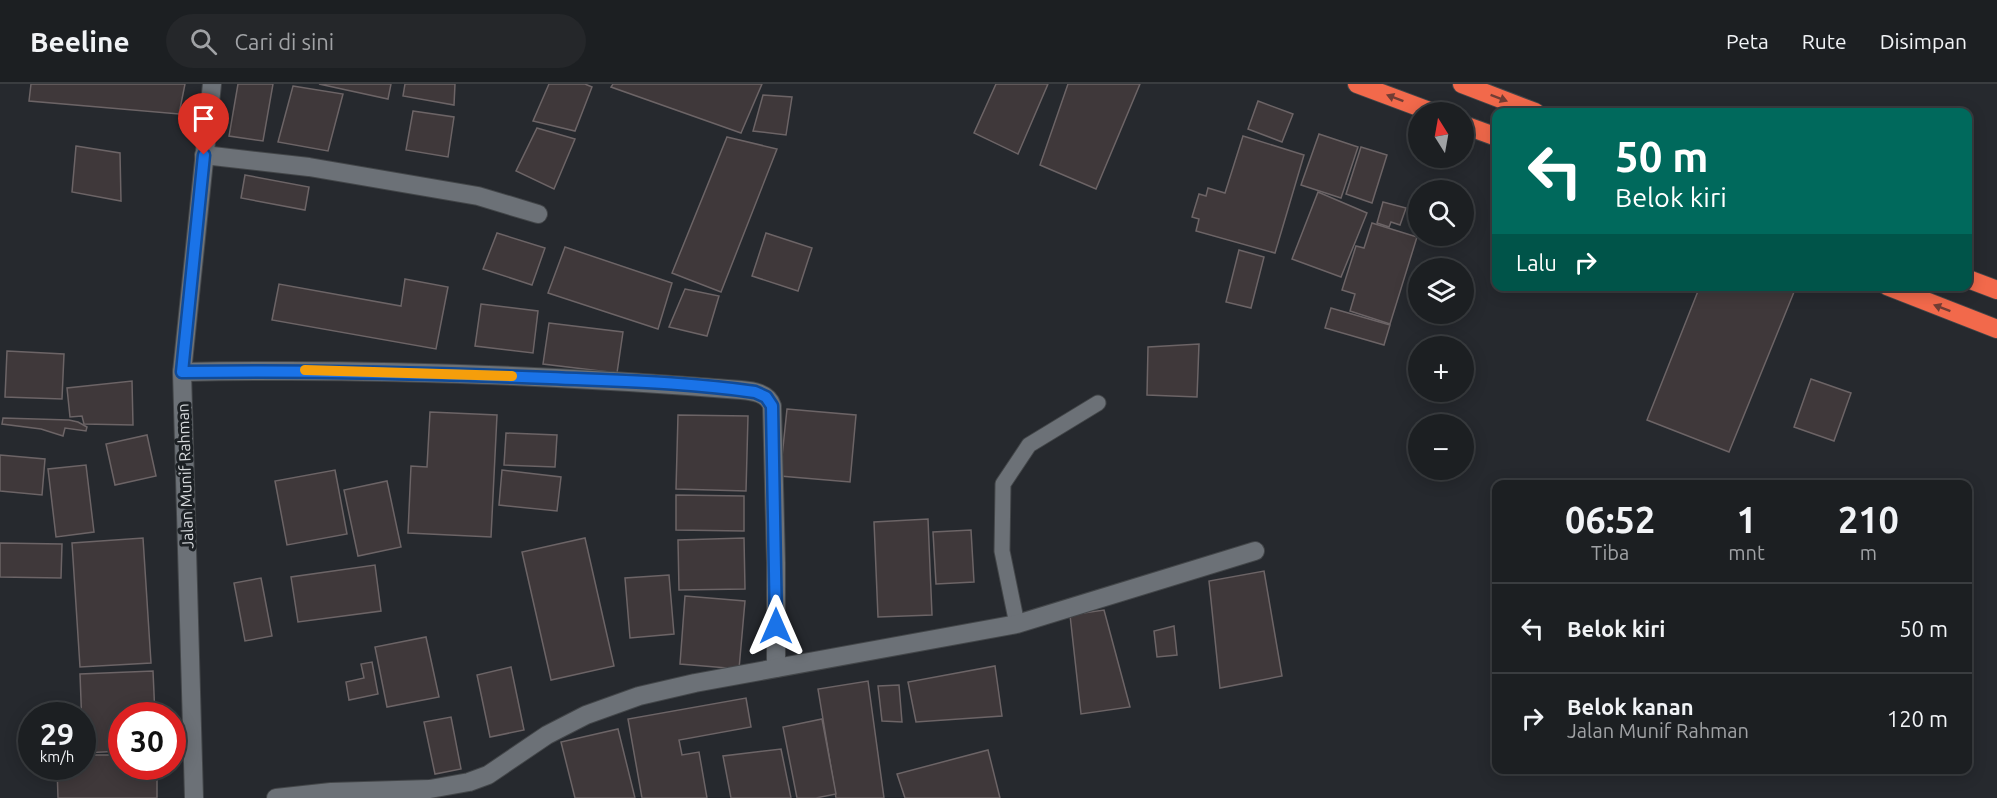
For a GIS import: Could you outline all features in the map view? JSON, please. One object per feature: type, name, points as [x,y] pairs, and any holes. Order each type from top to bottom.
[{"type":"highway","points":[[1357,84],[1408,103]]},
{"type":"highway","points":[[1462,84],[1525,108]]},
{"type":"highway","points":[[1474,129],[1492,135]]},
{"type":"highway","points":[[1972,281],[1997,290]]},
{"type":"highway","points":[[1900,291],[1997,329]]},
{"type":"street","name":"Jalan Munif Rahman","points":[[194,798],[182,372],[212,84]]},
{"type":"street","points":[[204,155],[309,168],[478,196],[538,214]]},
{"type":"street","points":[[182,372],[310,370],[469,374],[647,382],[741,390],[761,394],[770,401],[772,406],[776,668]]},
{"type":"street","points":[[276,798],[331,792],[430,789],[469,782],[488,775],[547,735],[597,711],[639,696],[695,683],[1017,624],[1255,551]]},
{"type":"lane","points":[[1017,624],[1002,551],[1003,484],[1029,445],[1098,403]]},
{"type":"building","points":[[31,84],[185,84],[179,114],[29,101]]},
{"type":"building","points":[[238,84],[273,84],[263,141],[229,136]]},
{"type":"building","points":[[319,84],[391,84],[388,99]]},
{"type":"building","points":[[405,84],[455,84],[454,105],[403,96]]},
{"type":"building","points":[[549,84],[585,84],[592,87],[575,131],[533,121]]},
{"type":"building","points":[[613,84],[762,84],[741,133],[611,87]]},
{"type":"building","points":[[996,84],[1048,84],[1018,154],[974,133]]},
{"type":"building","points":[[1068,84],[1140,84],[1096,189],[1040,165]]},
{"type":"building","points":[[293,86],[343,94],[328,151],[278,142]]},
{"type":"building","points":[[763,95],[792,97],[786,135],[753,131]]},
{"type":"building","points":[[1258,101],[1293,114],[1282,142],[1248,129]]},
{"type":"building","points":[[413,111],[454,117],[448,157],[406,150]]},
{"type":"building","points":[[537,128],[575,139],[554,189],[516,171]]},
{"type":"building","points":[[1319,134],[1358,147],[1341,198],[1301,185]]},
{"type":"building","points":[[1243,136],[1304,155],[1275,253],[1196,231],[1199,219],[1192,217],[1199,194],[1206,196],[1208,188],[1225,193]]},
{"type":"building","points":[[727,137],[777,149],[721,292],[672,273]]},
{"type":"building","points":[[76,146],[120,153],[121,201],[72,192]]},
{"type":"building","points":[[1361,147],[1387,155],[1372,203],[1346,194]]},
{"type":"building","points":[[245,175],[309,187],[305,210],[241,198]]},
{"type":"building","points":[[1318,192],[1367,213],[1341,277],[1292,259]]},
{"type":"building","points":[[1383,202],[1406,208],[1400,225],[1391,222],[1389,227],[1377,223]]},
{"type":"building","points":[[1372,223],[1408,234],[1408,246],[1414,246],[1410,258],[1408,258],[1408,266],[1390,324],[1350,311],[1355,294],[1342,290],[1356,246],[1364,248]]},
{"type":"building","points":[[497,233],[545,248],[532,285],[483,269]]},
{"type":"building","points":[[766,233],[812,248],[798,291],[752,276]]},
{"type":"building","points":[[565,247],[672,283],[658,329],[548,293]]},
{"type":"building","points":[[1239,250],[1264,257],[1251,308],[1226,302]]},
{"type":"building","points":[[405,279],[448,287],[436,349],[272,320],[279,284],[401,306]]},
{"type":"building","points":[[685,289],[719,296],[707,336],[669,327]]},
{"type":"building","points":[[1698,291],[1794,292],[1729,452],[1647,420]]},
{"type":"building","points":[[481,304],[538,311],[533,353],[475,346]]},
{"type":"building","points":[[1331,308],[1390,325],[1384,345],[1325,328]]},
{"type":"building","points":[[549,323],[623,332],[617,373],[543,364]]},
{"type":"building","points":[[1199,344],[1197,397],[1147,395],[1148,347]]},
{"type":"building","points":[[7,351],[64,354],[62,399],[5,397]]},
{"type":"building","points":[[1811,379],[1851,393],[1834,441],[1794,427]]},
{"type":"building","points":[[132,381],[133,425],[84,424],[82,416],[70,417],[67,388]]},
{"type":"building","points":[[787,409],[856,415],[850,482],[780,476]]},
{"type":"building","points":[[430,412],[497,415],[491,537],[408,533],[411,466],[427,467]]},
{"type":"building","points":[[678,415],[748,416],[746,491],[676,489]]},
{"type":"building","points":[[3,418],[69,420],[87,427],[86,431],[65,428],[63,436],[41,429],[2,424]]},
{"type":"building","points":[[506,433],[557,435],[555,467],[504,465]]},
{"type":"building","points":[[147,435],[156,476],[115,485],[106,444]]},
{"type":"building","points":[[0,455],[45,459],[42,495],[0,491]]},
{"type":"building","points":[[86,465],[94,532],[56,537],[48,469]]},
{"type":"building","points":[[335,470],[347,534],[287,545],[275,481]]},
{"type":"building","points":[[502,470],[561,477],[557,511],[499,505]]},
{"type":"building","points":[[387,481],[401,547],[358,556],[344,490]]},
{"type":"building","points":[[676,495],[744,496],[744,531],[676,530]]},
{"type":"building","points":[[928,519],[932,615],[878,617],[874,522]]},
{"type":"building","points":[[971,530],[974,582],[936,584],[933,532]]},
{"type":"building","points":[[143,538],[151,663],[80,667],[72,543]]},
{"type":"building","points":[[585,538],[614,666],[551,680],[522,552]]},
{"type":"building","points":[[744,538],[745,589],[679,590],[678,540]]},
{"type":"building","points":[[0,543],[62,544],[61,578],[0,577]]},
{"type":"building","points":[[375,565],[381,611],[298,622],[291,577]]},
{"type":"building","points":[[1264,571],[1282,676],[1220,688],[1209,581]]},
{"type":"building","points":[[669,575],[674,634],[630,638],[625,578]]},
{"type":"building","points":[[261,578],[272,636],[245,641],[234,583]]},
{"type":"building","points":[[685,596],[745,601],[739,669],[680,664]]},
{"type":"building","points":[[1104,610],[1130,707],[1081,714],[1070,615]]},
{"type":"building","points":[[1174,626],[1177,655],[1157,657],[1154,631]]},
{"type":"building","points":[[426,637],[439,697],[387,707],[375,647]]},
{"type":"building","points":[[372,662],[378,694],[349,700],[346,682],[364,678],[361,664]]},
{"type":"building","points":[[995,666],[1002,716],[916,722],[908,682]]},
{"type":"building","points":[[511,667],[524,730],[490,737],[477,675]]},
{"type":"building","points":[[153,671],[154,702],[108,702],[108,752],[96,752],[96,702],[81,702],[80,674]]},
{"type":"building","points":[[868,681],[884,798],[836,798],[818,689]]},
{"type":"building","points":[[899,685],[902,722],[882,721],[878,686]]},
{"type":"building","points":[[746,698],[751,727],[679,740],[682,755],[699,752],[707,798],[642,798],[628,719]]},
{"type":"building","points":[[451,717],[461,769],[435,774],[424,722]]},
{"type":"building","points":[[822,719],[836,794],[816,798],[797,798],[783,727]]},
{"type":"building","points":[[618,729],[635,798],[575,798],[561,742]]},
{"type":"building","points":[[781,749],[791,798],[731,798],[723,756]]},
{"type":"building","points":[[988,750],[1000,798],[905,798],[897,774]]},
{"type":"building","points":[[96,755],[108,755],[108,780],[157,780],[157,798],[58,798],[57,780],[96,780]]},
{"type":"slow traffic","points":[[305,370],[512,376]]},
{"type":"route","points":[[204,155],[182,372],[296,370],[457,374],[647,382],[755,392],[766,397],[772,406],[776,626]]}]
